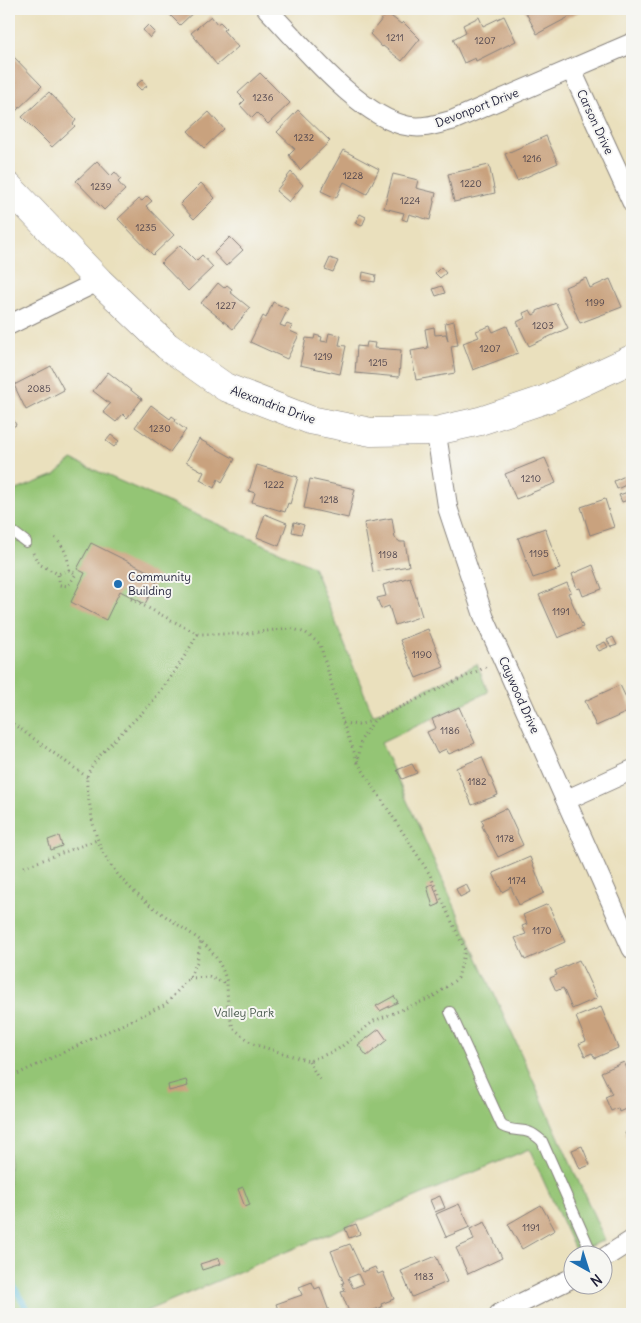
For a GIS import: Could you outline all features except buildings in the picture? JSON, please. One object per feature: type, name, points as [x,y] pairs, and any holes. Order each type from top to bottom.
[{"type":"street","name":"Devonport Drive","points":[[267,9],[326,71],[369,110],[386,120],[407,126],[426,127],[453,120],[632,42]]},
{"type":"street","name":"Carson Drive","points":[[571,69],[632,202]]},
{"type":"street","name":"Alexandria Drive","points":[[9,187],[99,281],[167,346],[225,387],[310,420],[372,432],[436,430],[480,421],[546,399],[632,359]]},
{"type":"street","points":[[9,325],[99,281]]},
{"type":"street","name":"Caywood Drive","points":[[436,430],[448,510],[484,617],[632,949]]},
{"type":"street","points":[[566,800],[632,770]]},
{"type":"street","points":[[614,1252],[632,1240]]},
{"type":"street","points":[[499,1314],[564,1282]]},
{"type":"lane","points":[[9,529],[26,542]]},
{"type":"lane","points":[[450,1012],[502,1126],[509,1130],[532,1132],[542,1141],[589,1246]]},
{"type":"path","points":[[55,538],[62,545],[68,558],[69,570]]},
{"type":"path","points":[[26,542],[39,564],[58,574],[69,570],[76,574],[68,586],[60,584],[58,574]]},
{"type":"path","points":[[131,599],[198,634],[243,634],[290,628],[306,633],[320,644],[358,763],[430,873],[465,950],[458,978],[433,997],[374,1021],[337,1050],[309,1061],[253,1044],[233,1028],[228,1009],[227,984],[219,959],[201,940],[134,892],[105,859],[93,832],[87,776],[103,752],[150,704],[168,681],[198,634]]},
{"type":"path","points":[[344,723],[358,725],[373,721],[503,659]]},
{"type":"path","points":[[9,721],[87,776]]},
{"type":"path","points":[[358,763],[361,740],[373,721]]},
{"type":"path","points":[[24,866],[97,840]]},
{"type":"path","points":[[9,1078],[166,1004],[190,978],[197,962],[201,940]]},
{"type":"path","points":[[190,978],[209,977],[227,984]]},
{"type":"path","points":[[309,1061],[320,1082]]},
{"type":"green space","name":"Valley Park","points":[[72,460],[313,566],[373,715],[477,664],[488,692],[381,743],[605,1240],[590,1246],[573,1246],[529,1149],[139,1314],[9,1314],[9,493],[55,475]]},
{"type":"waterway","points":[[9,1278],[30,1314]]},
{"type":"place","name":"Community Building","points":[[118,584]]}]
